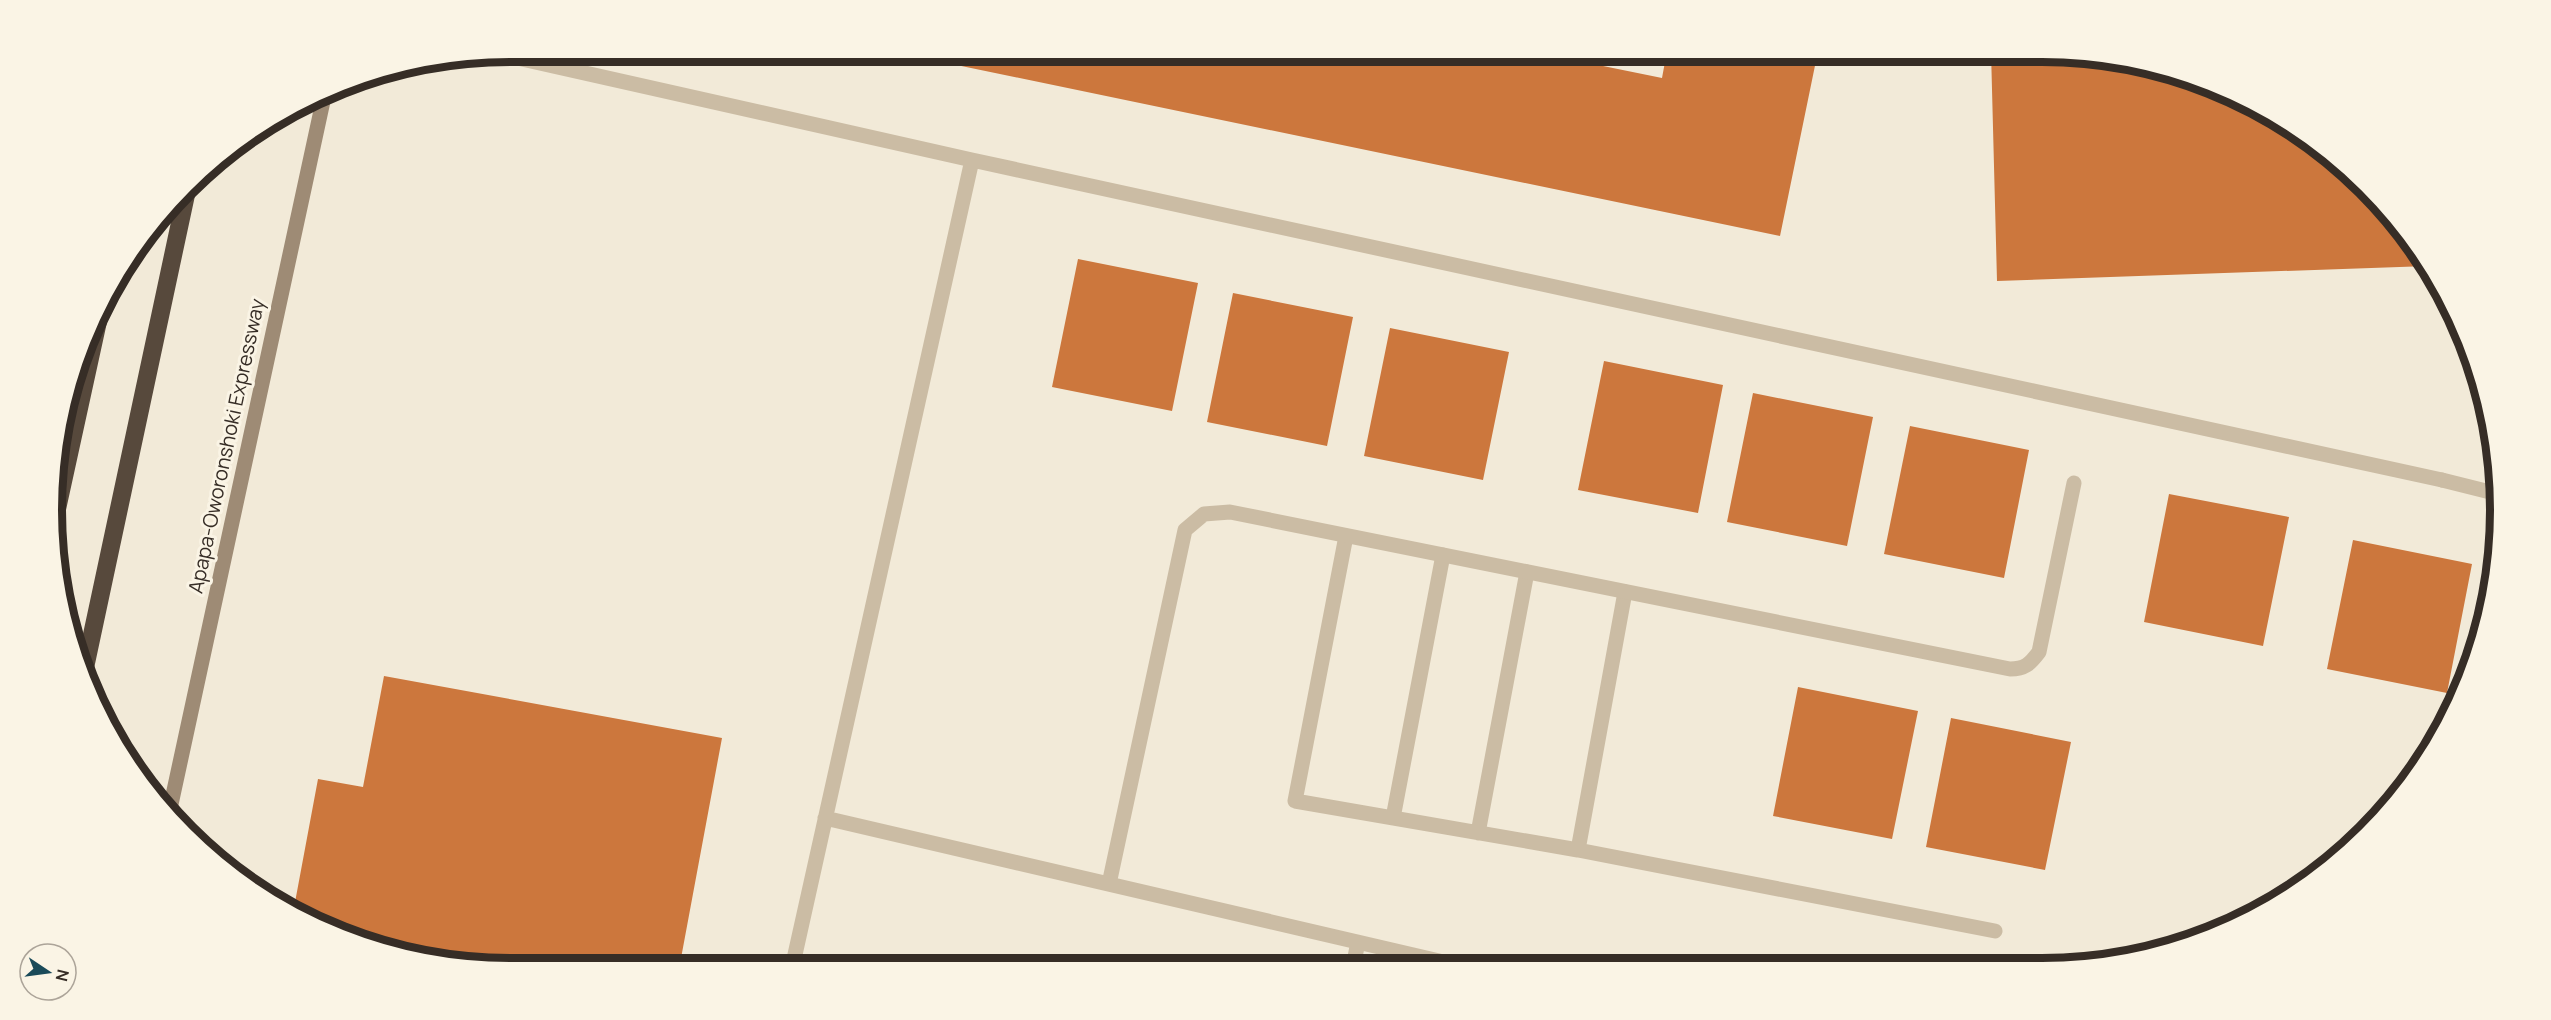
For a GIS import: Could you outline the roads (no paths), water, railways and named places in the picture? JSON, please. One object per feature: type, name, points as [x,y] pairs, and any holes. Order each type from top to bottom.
[{"type":"highway","points":[[87,659],[184,202]]},
{"type":"highway","points":[[62,486],[92,347]]},
{"type":"main road","name":"Apapa-Oworonshoki Expressway","points":[[171,804],[323,103]]},
{"type":"street","points":[[536,62],[972,160],[2489,492]]},
{"type":"street","points":[[794,958],[972,160]]},
{"type":"street","points":[[1109,884],[1185,530],[1204,514],[1230,512],[2010,669],[2022,669],[2031,663],[2039,652],[2074,483]]},
{"type":"street","points":[[1346,536],[1295,801],[1578,850],[1995,931]]},
{"type":"street","points":[[1393,818],[1443,555]]},
{"type":"street","points":[[1478,833],[1527,572]]},
{"type":"street","points":[[1578,850],[1624,592]]},
{"type":"street","points":[[825,818],[1426,958]]},
{"type":"street","points":[[1355,958],[1358,942]]}]
